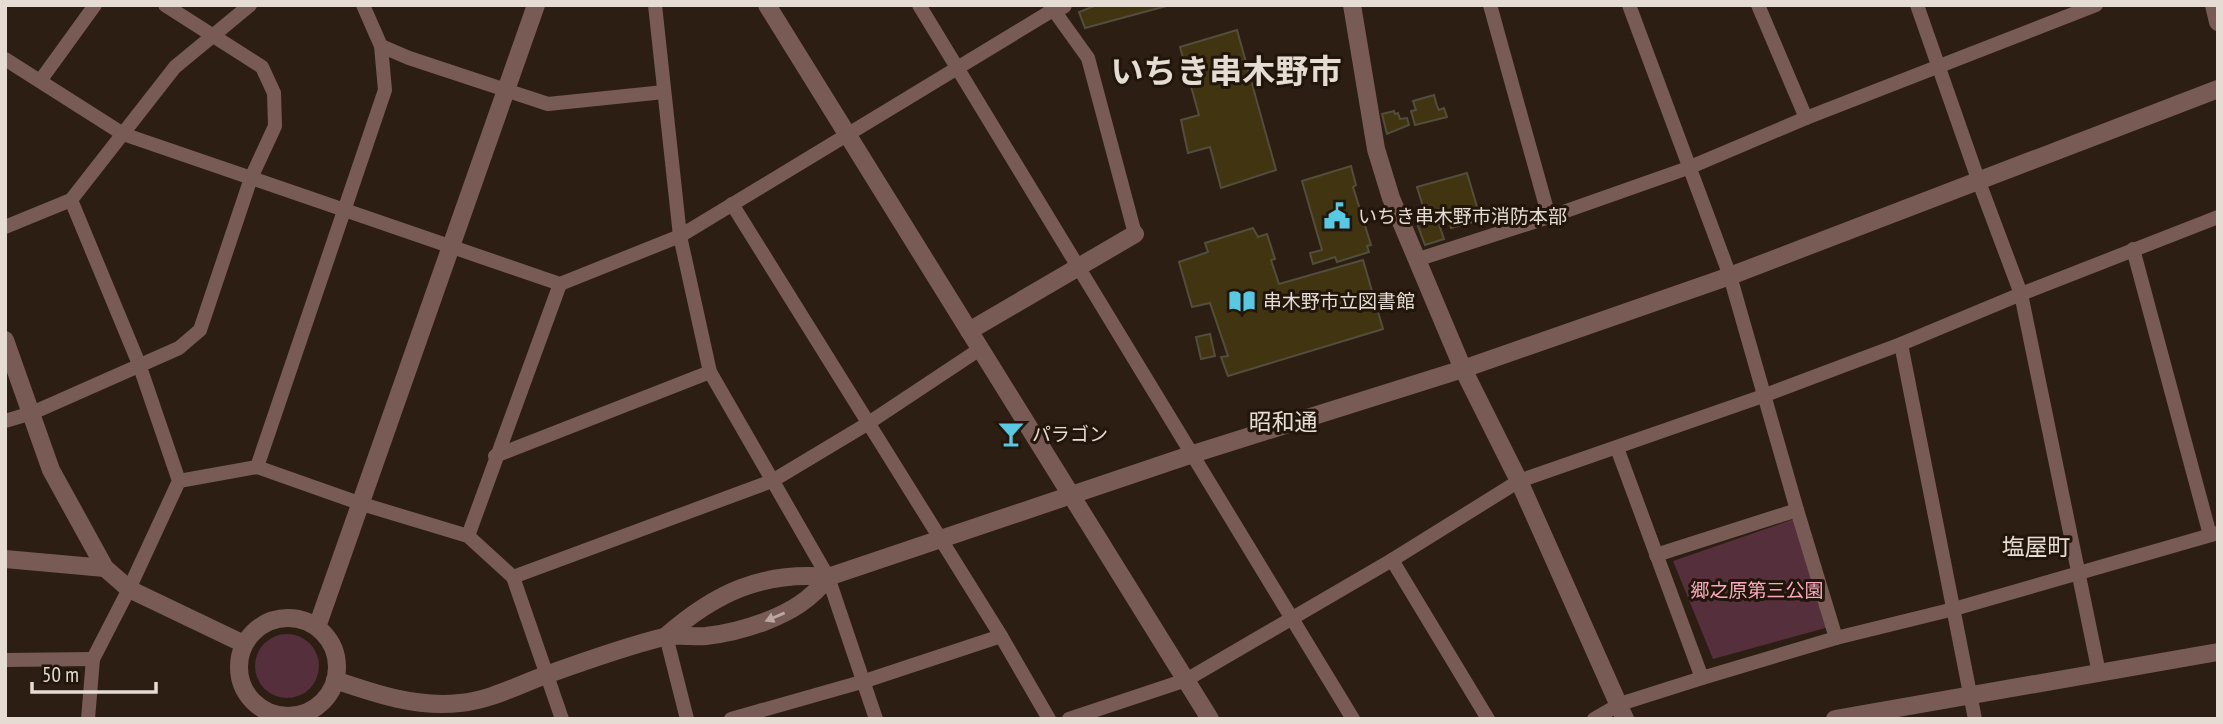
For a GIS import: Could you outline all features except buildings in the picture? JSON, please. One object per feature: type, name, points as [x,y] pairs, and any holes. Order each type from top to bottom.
[{"type":"street","points":[[40,81],[95,5]]},
{"type":"street","points":[[5,421],[32,413],[179,348],[200,330],[251,178],[275,125],[274,93],[262,67],[165,5]]},
{"type":"street","points":[[5,227],[71,200],[175,67],[250,5]]},
{"type":"street","points":[[257,467],[385,90],[381,46],[363,5]]},
{"type":"street","points":[[317,627],[536,5]]},
{"type":"street","points":[[654,5],[680,236],[710,372],[828,578],[876,719]]},
{"type":"street","points":[[767,5],[845,135],[1210,719]]},
{"type":"street","points":[[919,5],[1353,719]]},
{"type":"street","points":[[1352,5],[1376,149],[1391,198],[1463,369],[1519,481],[1623,711]]},
{"type":"street","points":[[1490,5],[1549,217]]},
{"type":"street","points":[[1629,5],[1730,276],[1836,638]]},
{"type":"street","points":[[1758,5],[1806,118]]},
{"type":"street","points":[[1917,5],[2021,294],[2099,673]]},
{"type":"street","points":[[1416,260],[1688,168],[1806,118],[1940,68],[2060,12],[2096,5]]},
{"type":"street","points":[[2214,5],[2218,22]]},
{"type":"street","points":[[5,59],[123,134],[560,284],[680,236],[1056,7],[1088,58],[1135,234],[969,331]]},
{"type":"street","points":[[381,46],[409,58],[548,104],[664,92]]},
{"type":"street","points":[[666,636],[692,613],[726,593],[765,581],[800,575],[828,578],[1193,454],[1463,369],[1730,276],[2218,89]]},
{"type":"street","points":[[71,200],[139,364],[179,481],[130,589],[93,659],[88,719]]},
{"type":"street","points":[[732,204],[1001,636],[1049,719]]},
{"type":"street","points":[[1069,719],[1186,680],[1392,560],[1519,481],[1763,396],[2218,217]]},
{"type":"street","points":[[1594,719],[1623,711],[1702,678],[1836,638],[1954,609],[2214,534],[2133,249]]},
{"type":"street","points":[[468,536],[560,284]]},
{"type":"street","points":[[5,341],[51,470],[105,568],[130,589],[244,644]]},
{"type":"street","points":[[1900,344],[1975,719]]},
{"type":"street","points":[[513,577],[772,481],[867,424],[980,349]]},
{"type":"street","points":[[495,456],[710,372]]},
{"type":"street","points":[[1617,448],[1702,678]]},
{"type":"street","points":[[179,481],[257,467],[362,504],[468,536],[513,577],[562,719]]},
{"type":"street","points":[[1656,555],[1797,510]]},
{"type":"street","points":[[5,559],[105,568]]},
{"type":"street","points":[[1392,560],[1488,719]]},
{"type":"street","points":[[335,680],[376,694],[422,704],[461,703],[499,694],[546,675],[666,636],[708,636],[764,622],[791,611],[814,595],[828,578]]},
{"type":"street","points":[[285,617],[302,619],[317,627],[332,645],[336,656],[335,680],[329,694],[306,716],[253,712],[240,677],[239,660],[244,644],[254,631],[268,621],[285,617]]},
{"type":"street","points":[[666,636],[687,719]]},
{"type":"street","points":[[732,719],[865,681],[1001,636]]},
{"type":"street","points":[[1835,719],[2217,654]]},
{"type":"street","points":[[5,660],[93,659]]},
{"type":"green space","name":"郷之原第三公園","points":[[1797,518],[1829,627],[1713,659],[1673,561]]},
{"type":"green space","points":[[287,634],[305,640],[313,648],[319,666],[313,684],[305,692],[287,698],[269,692],[261,684],[255,666],[261,648],[269,640]]},
{"type":"place","name":"いちき串木野市消防本部","points":[[1337,216]]},
{"type":"place","name":"串木野市立図書館","points":[[1242,301]]},
{"type":"place","name":"パラゴン","points":[[1011,434]]},
{"type":"district","name":"いちき串木野市","points":[[1226,71]]},
{"type":"district","name":"昭和通","points":[[1283,422]]},
{"type":"district","name":"塩屋町","points":[[2036,547]]}]
